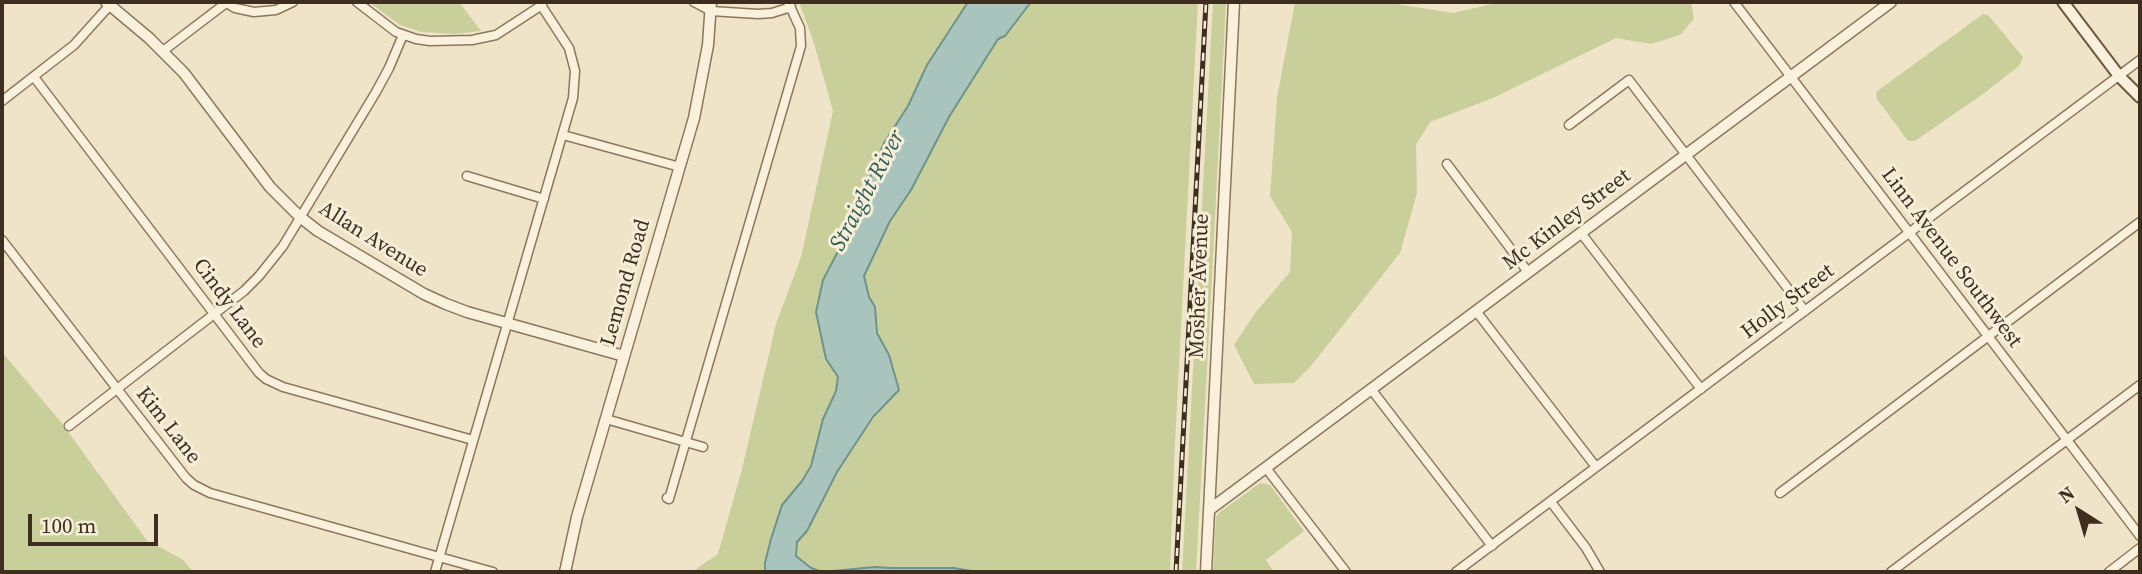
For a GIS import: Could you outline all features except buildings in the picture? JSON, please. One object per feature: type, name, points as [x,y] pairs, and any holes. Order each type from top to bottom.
[{"type":"main road","points":[[2063,2],[2119,76],[2140,97]]},
{"type":"street","points":[[163,51],[226,2],[235,8],[254,12],[276,10],[293,2]]},
{"type":"street","points":[[357,2],[384,25],[403,36],[430,41],[483,39],[508,29],[540,4],[569,48],[575,71],[573,98],[435,572]]},
{"type":"street","points":[[667,498],[669,499],[801,46],[800,28],[790,4],[772,13],[758,14],[694,2]]},
{"type":"street","name":"Mosher Avenue","points":[[1206,572],[1234,2]]},
{"type":"street","name":"Linn Avenue Southwest","points":[[1734,2],[2140,536]]},
{"type":"street","name":"Mc Kinley Street","points":[[1209,510],[1891,2]]},
{"type":"street","points":[[2,101],[74,45],[108,4]]},
{"type":"street","name":"Allan Avenue","points":[[108,4],[163,51],[190,81],[270,187],[300,217],[331,239],[424,294],[467,313],[624,356]]},
{"type":"street","name":"Lemond Road","points":[[565,572],[578,517],[680,167],[702,82],[711,6]]},
{"type":"street","points":[[69,426],[214,314],[259,276],[273,260],[376,92],[403,36]]},
{"type":"street","name":"Holly Street","points":[[1456,572],[2140,60]]},
{"type":"street","name":"Cindy Lane","points":[[34,77],[259,373],[275,384],[473,440]]},
{"type":"street","points":[[1569,125],[1629,80],[1805,311]]},
{"type":"street","points":[[562,135],[680,167]]},
{"type":"street","points":[[1447,164],[1528,272]]},
{"type":"street","points":[[467,176],[544,199]]},
{"type":"street","points":[[1780,493],[2140,222]]},
{"type":"street","points":[[1581,233],[1701,389]]},
{"type":"street","name":"Kim Lane","points":[[2,240],[186,478],[203,491],[493,572]]},
{"type":"street","points":[[1476,311],[1596,467]]},
{"type":"street","points":[[1891,572],[2140,385]]},
{"type":"street","points":[[1371,389],[1492,545]]},
{"type":"street","points":[[606,419],[703,447]]},
{"type":"street","points":[[1266,468],[1346,572]]},
{"type":"street","points":[[1550,502],[1586,548],[1600,572]]},
{"type":"street","points":[[2109,572],[2140,548]]},
{"type":"green space","points":[[369,2],[459,2],[481,31],[454,34],[421,32],[400,25]]},
{"type":"green space","points":[[799,2],[968,2],[927,65],[908,106],[884,143],[847,234],[823,280],[816,312],[826,359],[838,377],[836,391],[823,419],[811,466],[794,492],[771,539],[765,572],[692,572],[718,554],[742,469],[776,324],[801,257],[833,111]]},
{"type":"green space","points":[[1031,2],[1198,2],[1170,572],[977,572],[954,568],[875,567],[822,572],[811,568],[796,556],[797,542],[807,531],[837,472],[865,428],[899,390],[889,355],[877,333],[875,307],[869,297],[864,276],[890,221],[911,189],[949,117],[998,39],[1005,36]]},
{"type":"green space","points":[[1213,2],[1226,2],[1196,572],[1182,572]]},
{"type":"green space","points":[[1295,2],[1393,2],[1453,13],[1501,2],[1691,2],[1694,19],[1680,35],[1651,44],[1616,38],[1493,98],[1430,122],[1416,145],[1417,193],[1400,253],[1311,366],[1294,383],[1254,384],[1234,345],[1255,313],[1290,272],[1292,232],[1270,196],[1277,98]]},
{"type":"green space","points":[[1983,14],[1989,16],[2023,57],[2020,65],[1915,141],[1908,141],[1877,99],[1876,92]]},
{"type":"green space","points":[[2,352],[61,422],[148,542],[183,560],[193,572],[2,572]]},
{"type":"green space","points":[[1260,483],[1270,485],[1304,531],[1266,560],[1274,572],[1213,572],[1216,517]]},
{"type":"water","name":"Straight River","points":[[968,2],[1031,2],[1005,36],[998,39],[949,117],[911,190],[890,221],[864,276],[869,297],[875,307],[877,333],[889,355],[899,390],[873,417],[837,472],[807,531],[797,542],[796,556],[811,568],[822,572],[765,572],[765,563],[782,505],[811,466],[823,419],[836,391],[838,377],[826,359],[816,312],[823,280],[847,234],[884,143],[908,106],[927,65]]},
{"type":"water","points":[[875,567],[954,568],[977,572],[822,572]]},
{"type":"railway","points":[[1176,572],[1206,2]]}]
